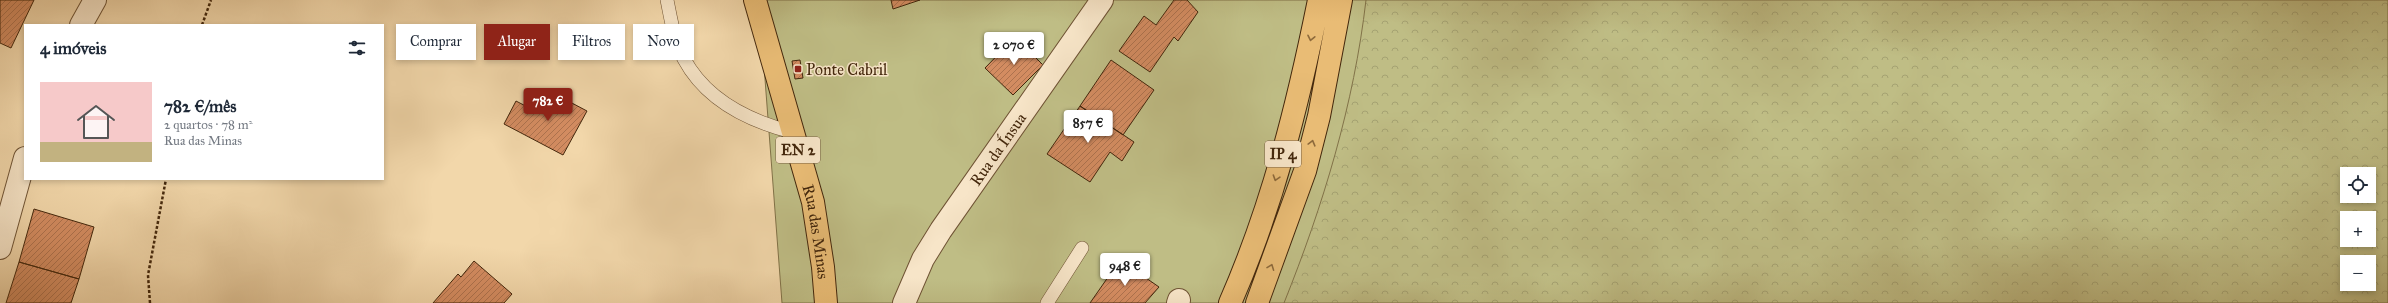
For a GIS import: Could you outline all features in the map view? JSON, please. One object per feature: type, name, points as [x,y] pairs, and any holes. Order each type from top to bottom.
[{"type":"main road","name":"Rua das Minas","points":[[755,0],[813,202],[823,267],[826,303]]},
{"type":"main road","name":"IP 4","points":[[1230,303],[1253,251],[1280,167],[1300,91],[1319,0]]},
{"type":"main road","name":"IP 4","points":[[1257,303],[1306,164],[1320,116],[1341,0]]},
{"type":"street","points":[[82,24],[95,0]]},
{"type":"street","name":"Rua da Ínsua","points":[[904,303],[924,258],[941,230],[1102,0]]},
{"type":"street","points":[[0,248],[24,162]]},
{"type":"lane","points":[[667,0],[674,30],[683,58],[698,80],[720,100],[744,116],[766,125],[792,132]]},
{"type":"lane","points":[[1047,303],[1082,248]]},
{"type":"path","points":[[202,24],[211,0]]},
{"type":"path","points":[[150,303],[148,275],[166,180]]},
{"type":"green space","points":[[759,0],[2388,0],[2388,303],[782,303]]},
{"type":"green space","points":[[1366,0],[2388,0],[2388,303],[1284,303],[1312,229],[1324,192],[1354,78]]},
{"type":"building","points":[[0,0],[34,0],[11,48],[0,43]]},
{"type":"building","points":[[891,0],[920,0],[893,9]]},
{"type":"building","points":[[1174,0],[1187,0],[1198,12],[1178,41],[1174,37],[1150,72],[1119,51],[1144,16],[1156,25]]},
{"type":"building","points":[[1015,37],[1043,65],[1013,95],[985,68]]},
{"type":"building","points":[[800,60],[803,78],[795,79],[792,61]]},
{"type":"building","points":[[1111,60],[1154,90],[1123,135],[1080,106]]},
{"type":"building","points":[[551,92],[587,111],[563,155],[504,124],[516,101],[539,113]]},
{"type":"building","points":[[1080,106],[1134,142],[1122,161],[1110,152],[1090,182],[1047,154]]},
{"type":"building","points":[[34,209],[94,227],[79,279],[19,262]]},
{"type":"building","points":[[1120,260],[1159,287],[1145,303],[1090,303]]},
{"type":"building","points":[[474,261],[512,294],[504,303],[433,303],[458,274],[461,277]]},
{"type":"building","points":[[19,262],[79,279],[71,303],[6,303]]},
{"type":"place","name":"Ponte Cabril","points":[[798,69]]}]
